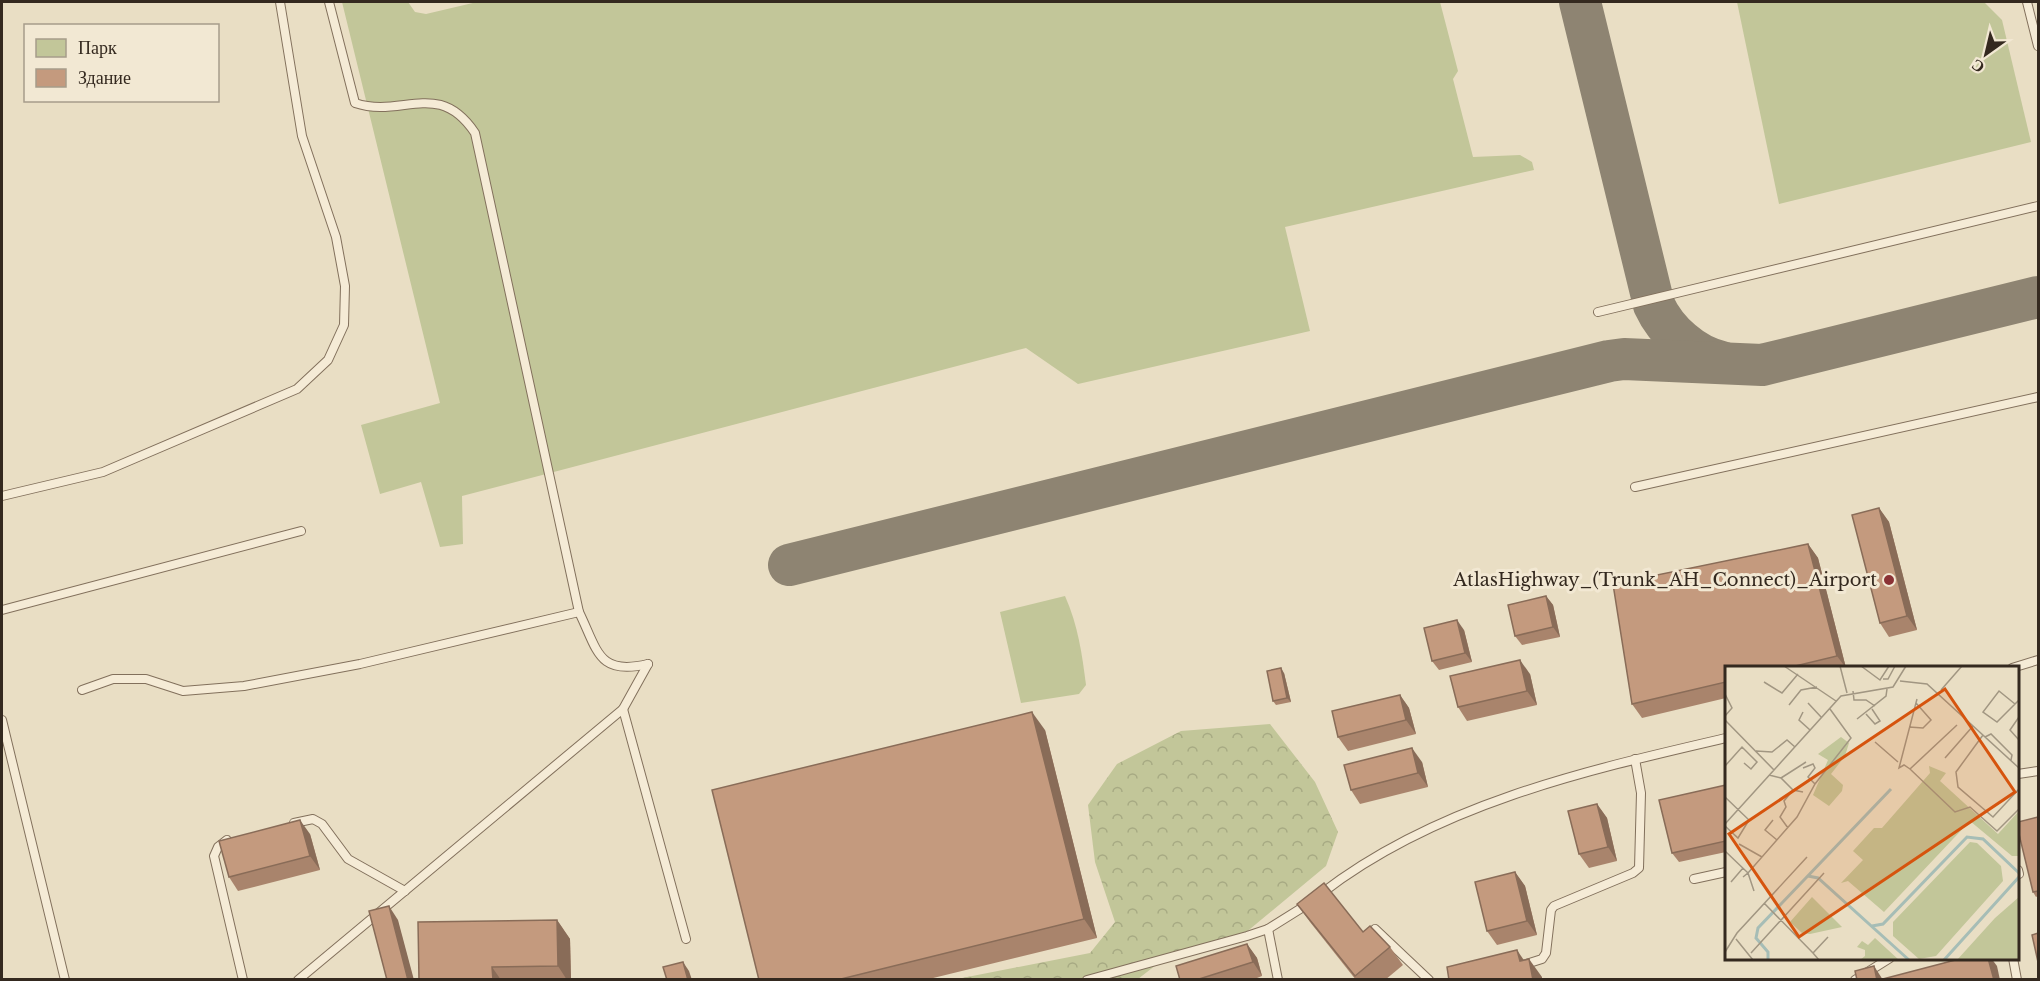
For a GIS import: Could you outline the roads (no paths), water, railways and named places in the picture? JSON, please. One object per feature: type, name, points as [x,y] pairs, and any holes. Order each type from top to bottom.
[{"type":"lane","points":[[2,496],[102,472],[297,390],[328,360],[344,325],[345,286],[336,237],[302,136],[280,2]]},
{"type":"lane","points":[[298,980],[622,709],[648,664],[626,669],[616,668],[603,659],[579,612],[475,133],[465,118],[442,104],[424,102],[368,108],[355,103],[329,2]]},
{"type":"lane","points":[[2027,2],[2038,46]]},
{"type":"lane","points":[[1598,312],[2038,206]]},
{"type":"lane","points":[[1635,487],[2038,397]]},
{"type":"lane","points":[[2,610],[301,531]]},
{"type":"lane","points":[[82,690],[113,679],[146,680],[183,691],[244,686],[360,664],[579,612]]},
{"type":"lane","points":[[2018,666],[2038,660]]},
{"type":"lane","points":[[622,709],[686,939]]},
{"type":"lane","points":[[2,720],[65,980]]},
{"type":"lane","points":[[1087,980],[1268,929],[1295,915],[1377,855],[1446,821],[1527,792],[1635,759],[1725,738]]},
{"type":"lane","points":[[1514,967],[1542,959],[1546,953],[1551,910],[1554,906],[1640,868],[1641,793],[1635,759]]},
{"type":"lane","points":[[2019,774],[2038,771]]},
{"type":"lane","points":[[280,827],[313,819],[322,824],[348,859],[405,891]]},
{"type":"lane","points":[[237,837],[226,840],[218,847],[214,856],[243,980]]},
{"type":"lane","points":[[1694,879],[1725,872]]},
{"type":"lane","points":[[1268,929],[1278,980]]},
{"type":"lane","points":[[1375,930],[1429,980]]},
{"type":"lane","points":[[1855,980],[1887,960]]},
{"type":"lane","points":[[2013,960],[2017,980]]},
{"type":"place","name":"AtlasHighway_(Trunk_AH_Connect)_Airport","points":[[1889,580]]}]
